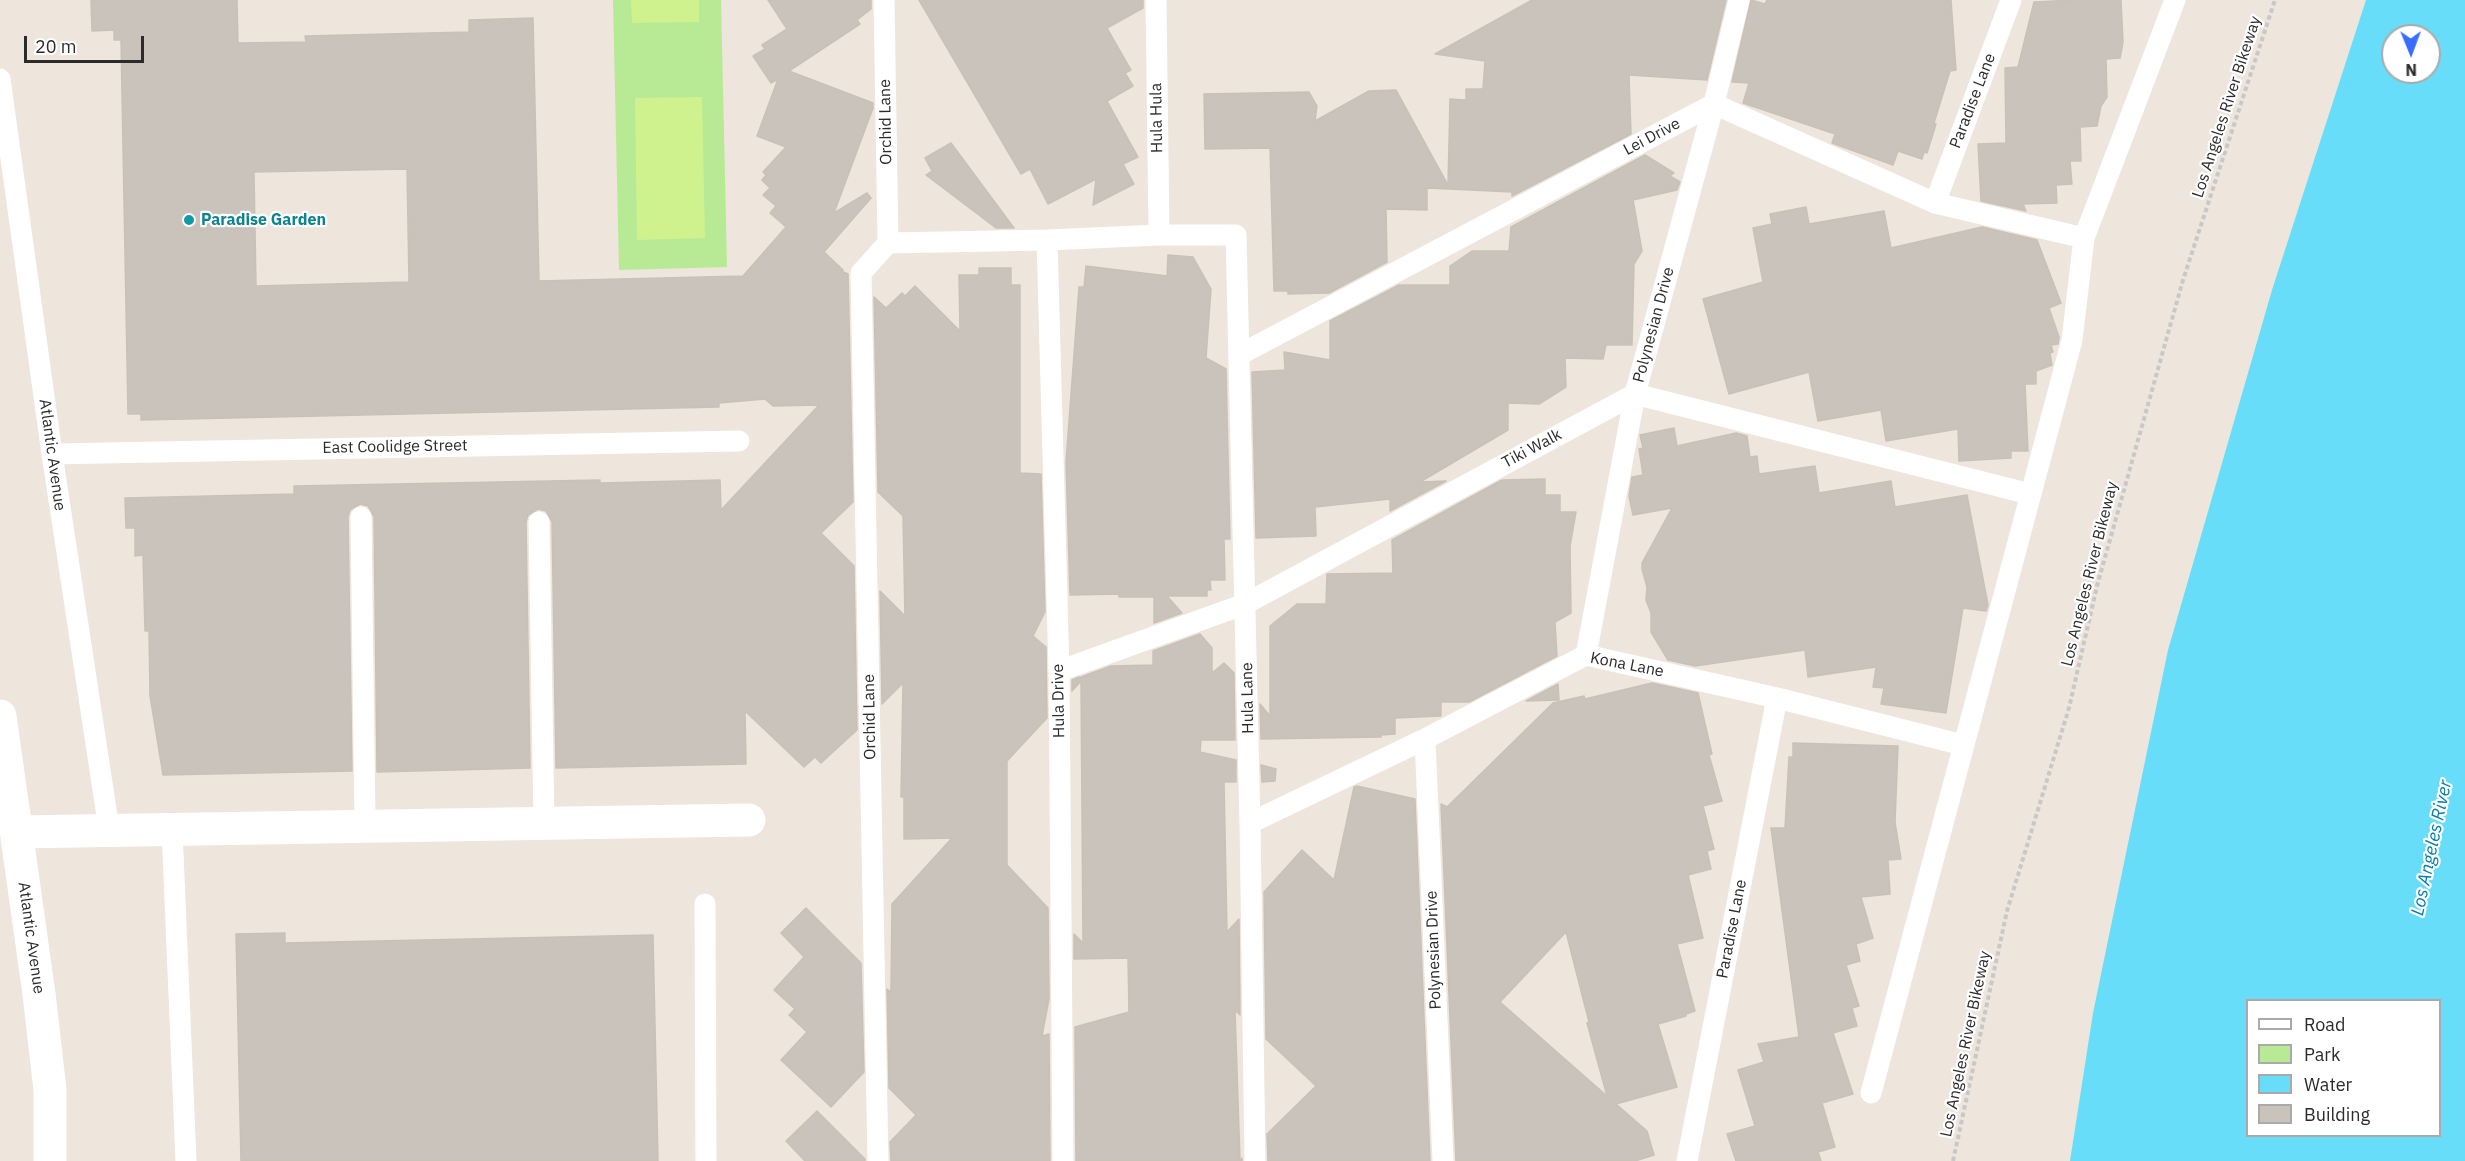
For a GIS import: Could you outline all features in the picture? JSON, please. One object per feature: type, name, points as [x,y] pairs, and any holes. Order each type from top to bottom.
[{"type":"street","name":"Atlantic Avenue","points":[[0,716],[50,1090],[50,1161]]},
{"type":"street","points":[[17,832],[749,820]]},
{"type":"lane","name":"Orchid Lane","points":[[878,1161],[861,273],[888,243],[884,0]]},
{"type":"lane","name":"Hula Hula","points":[[1156,0],[1159,235]]},
{"type":"lane","name":"Polynesian Drive","points":[[1586,655],[1635,394],[1714,104],[1739,0]]},
{"type":"lane","name":"Paradise Lane","points":[[1935,203],[2011,0]]},
{"type":"lane","points":[[1871,1093],[2072,340],[2084,238],[2175,0]]},
{"type":"lane","name":"Atlantic Avenue","points":[[0,80],[52,454],[109,829]]},
{"type":"lane","points":[[1714,104],[1935,203],[2084,238]]},
{"type":"lane","name":"Lei Drive","points":[[1239,355],[1714,104]]},
{"type":"lane","points":[[888,243],[1159,235]]},
{"type":"lane","name":"Hula Lane","points":[[1159,235],[1236,235],[1250,823],[1255,1161]]},
{"type":"lane","name":"Hula Drive","points":[[1047,240],[1059,671],[1063,1161]]},
{"type":"lane","points":[[1635,394],[2030,494]]},
{"type":"lane","name":"Tiki Walk","points":[[1059,671],[1245,604],[1635,394]]},
{"type":"lane","name":"East Coolidge Street","points":[[52,454],[739,441]]},
{"type":"lane","points":[[361,517],[366,825]]},
{"type":"lane","points":[[539,522],[544,823]]},
{"type":"lane","name":"Kona Lane","points":[[1250,823],[1425,739],[1586,655],[1777,698],[1963,745]]},
{"type":"lane","name":"Paradise Lane","points":[[1687,1161],[1777,698]]},
{"type":"lane","name":"Polynesian Drive","points":[[1425,739],[1443,1161]]},
{"type":"lane","points":[[172,829],[186,1161]]},
{"type":"lane","points":[[705,904],[706,1161]]},
{"type":"path","name":"Los Angeles River Bikeway","points":[[1953,1161],[2007,911],[2069,708],[2097,586],[2183,280],[2275,0]]},
{"type":"green space","points":[[613,0],[721,0],[727,267],[619,270]]},
{"type":"green space","points":[[631,0],[699,0],[699,22],[632,23]]},
{"type":"green space","points":[[702,97],[705,238],[637,240],[635,98]]},
{"type":"water","name":"Los Angeles River","points":[[2366,0],[2465,0],[2465,1161],[2070,1161],[2093,1013],[2168,650],[2272,290]]},
{"type":"building","points":[[91,0],[237,0],[238,43],[306,42],[305,36],[469,32],[469,20],[533,18],[539,281],[743,276],[786,227],[770,213],[776,206],[763,195],[770,188],[762,180],[766,175],[763,172],[786,147],[757,136],[778,79],[771,83],[753,56],[765,49],[762,45],[787,29],[768,0],[871,0],[871,9],[857,20],[860,24],[789,71],[873,103],[834,213],[867,193],[871,198],[824,252],[843,270],[841,271],[848,274],[853,502],[821,533],[854,566],[857,730],[821,763],[815,757],[804,767],[745,711],[746,764],[556,768],[552,522],[546,511],[538,509],[528,515],[526,522],[530,768],[377,772],[374,517],[368,506],[360,504],[350,510],[348,517],[352,771],[163,775],[150,696],[149,631],[145,631],[143,555],[135,556],[135,528],[126,528],[125,498],[294,494],[294,486],[720,480],[721,510],[819,405],[773,406],[765,399],[719,403],[719,407],[141,420],[141,414],[128,414],[121,40],[114,40],[114,30],[92,31]],"holes":[[[407,169],[409,282],[256,286],[254,172]]]},
{"type":"building","points":[[919,0],[1143,0],[1143,8],[1107,28],[1131,70],[1125,73],[1133,86],[1107,101],[1138,157],[1123,164],[1134,184],[1093,205],[1096,179],[1048,204],[1030,169],[1021,174]]},
{"type":"building","points":[[1532,0],[1726,0],[1707,80],[1629,75],[1631,134],[1512,196],[1512,192],[1427,188],[1427,210],[1386,209],[1387,262],[1329,293],[1288,294],[1288,291],[1274,291],[1270,148],[1205,149],[1204,94],[1309,92],[1317,106],[1315,121],[1369,91],[1396,90],[1448,185],[1450,99],[1466,100],[1466,89],[1483,89],[1485,61],[1435,54]]},
{"type":"building","points":[[1751,0],[1765,4],[1767,0],[1951,0],[1956,70],[1950,71],[1927,153],[1924,152],[1922,159],[1898,151],[1893,165],[1832,143],[1835,134],[1743,103],[1749,83],[1732,82]]},
{"type":"building","points":[[2121,0],[2123,42],[2120,58],[2106,59],[2107,97],[2101,106],[2097,126],[2080,127],[2081,161],[2070,161],[2072,184],[2056,185],[2057,203],[2023,204],[2026,211],[1981,201],[1978,144],[2006,143],[2005,68],[2018,67],[2034,2]]},
{"type":"building","points":[[951,143],[1014,228],[996,228],[926,175],[932,171],[925,158]]},
{"type":"building","points":[[1645,155],[1674,173],[1670,176],[1680,182],[1677,190],[1633,200],[1642,251],[1634,264],[1632,345],[1606,345],[1603,359],[1565,358],[1566,387],[1539,404],[1508,403],[1508,430],[1420,482],[1446,481],[1390,511],[1390,499],[1315,507],[1316,536],[1256,538],[1252,372],[1285,370],[1284,352],[1330,360],[1330,321],[1399,285],[1450,285],[1450,266],[1472,251],[1509,251],[1511,227]]},
{"type":"building","points":[[1806,207],[1809,224],[1884,211],[1891,248],[1982,227],[2037,240],[2061,303],[2049,308],[2059,337],[2058,344],[2051,345],[2052,365],[2036,371],[2036,384],[2025,384],[2028,451],[2011,451],[2011,458],[1959,461],[1958,429],[1886,441],[1881,410],[1818,421],[1809,372],[1729,394],[1703,299],[1763,282],[1753,228],[1772,224],[1770,214]]},
{"type":"building","points":[[1168,255],[1193,257],[1211,289],[1206,358],[1226,369],[1230,539],[1224,539],[1225,580],[1210,580],[1211,590],[1207,590],[1207,596],[1167,596],[1182,613],[1154,623],[1154,597],[1119,597],[1119,594],[1070,595],[1066,462],[1079,287],[1084,287],[1086,266],[1167,276]]},
{"type":"building","points":[[979,268],[1011,268],[1011,285],[1020,285],[1020,473],[1041,474],[1045,612],[1033,636],[1046,647],[1047,718],[1007,761],[1007,865],[1048,908],[1049,999],[1042,1036],[1049,1034],[1050,1161],[891,1161],[890,1142],[916,1115],[889,1088],[887,989],[891,992],[892,904],[952,838],[904,839],[904,797],[901,797],[903,683],[882,704],[880,591],[905,616],[903,516],[878,492],[874,297],[886,308],[902,293],[905,296],[915,286],[960,331],[959,275],[979,275]]},
{"type":"building","points":[[1674,428],[1677,446],[1736,433],[1747,436],[1750,457],[1757,456],[1759,474],[1815,466],[1819,493],[1891,481],[1895,507],[1967,495],[1988,605],[1986,611],[1963,608],[1946,713],[1881,704],[1884,688],[1873,687],[1876,667],[1808,677],[1805,650],[1695,666],[1668,660],[1651,632],[1651,613],[1646,600],[1647,587],[1642,563],[1672,508],[1633,515],[1629,496],[1632,477],[1643,475],[1639,449],[1643,448],[1640,435]]},
{"type":"building","points":[[1545,479],[1545,495],[1560,495],[1560,512],[1576,512],[1570,546],[1571,613],[1555,622],[1557,656],[1469,702],[1441,702],[1441,716],[1395,718],[1395,734],[1381,735],[1381,737],[1261,739],[1260,704],[1270,716],[1270,626],[1297,604],[1326,604],[1327,574],[1393,573],[1392,540],[1502,480]]},
{"type":"building","points":[[1200,634],[1212,648],[1212,673],[1224,663],[1234,673],[1235,740],[1201,740],[1200,752],[1236,760],[1236,782],[1224,782],[1227,932],[1239,919],[1240,1015],[1235,1010],[1240,1161],[1076,1161],[1075,1027],[1129,1012],[1128,958],[1074,959],[1074,934],[1083,943],[1081,681],[1072,691],[1072,680],[1079,677],[1081,679],[1081,677],[1111,666],[1153,665],[1153,651]]},
{"type":"building","points":[[1652,683],[1698,693],[1712,754],[1709,755],[1722,801],[1703,806],[1714,849],[1707,851],[1711,869],[1688,875],[1703,938],[1677,944],[1695,1011],[1658,1024],[1677,1087],[1616,1104],[1647,1131],[1654,1155],[1635,1161],[1456,1161],[1441,804],[1447,807],[1553,703],[1584,696],[1585,699]],"holes":[[[1566,932],[1589,1022],[1587,1023],[1607,1096],[1500,1002]]]},
{"type":"building","points":[[1558,684],[1559,700],[1526,701]]},
{"type":"building","points":[[1793,743],[1898,746],[1895,822],[1901,859],[1888,860],[1890,894],[1861,897],[1873,938],[1856,944],[1860,961],[1846,965],[1859,1006],[1852,1008],[1857,1026],[1833,1033],[1853,1094],[1822,1103],[1835,1147],[1818,1152],[1821,1161],[1736,1161],[1727,1134],[1755,1126],[1738,1070],[1764,1062],[1758,1044],[1799,1037],[1771,828],[1785,828],[1789,757],[1793,757]]},
{"type":"building","points":[[1261,765],[1276,769],[1275,781],[1262,782]]},
{"type":"building","points":[[1354,787],[1415,799],[1430,1161],[1268,1161],[1267,1134],[1316,1086],[1266,1039],[1264,892],[1302,850],[1334,880]]},
{"type":"building","points":[[806,908],[861,963],[864,1072],[831,1107],[781,1060],[807,1032],[789,1015],[795,1009],[774,990],[804,957],[781,933]]},
{"type":"building","points":[[285,933],[285,943],[653,935],[658,1161],[241,1161],[236,934]]},
{"type":"building","points":[[817,1111],[865,1161],[805,1161],[786,1141]]},
{"type":"place","name":"Paradise Garden","points":[[189,220]]}]
